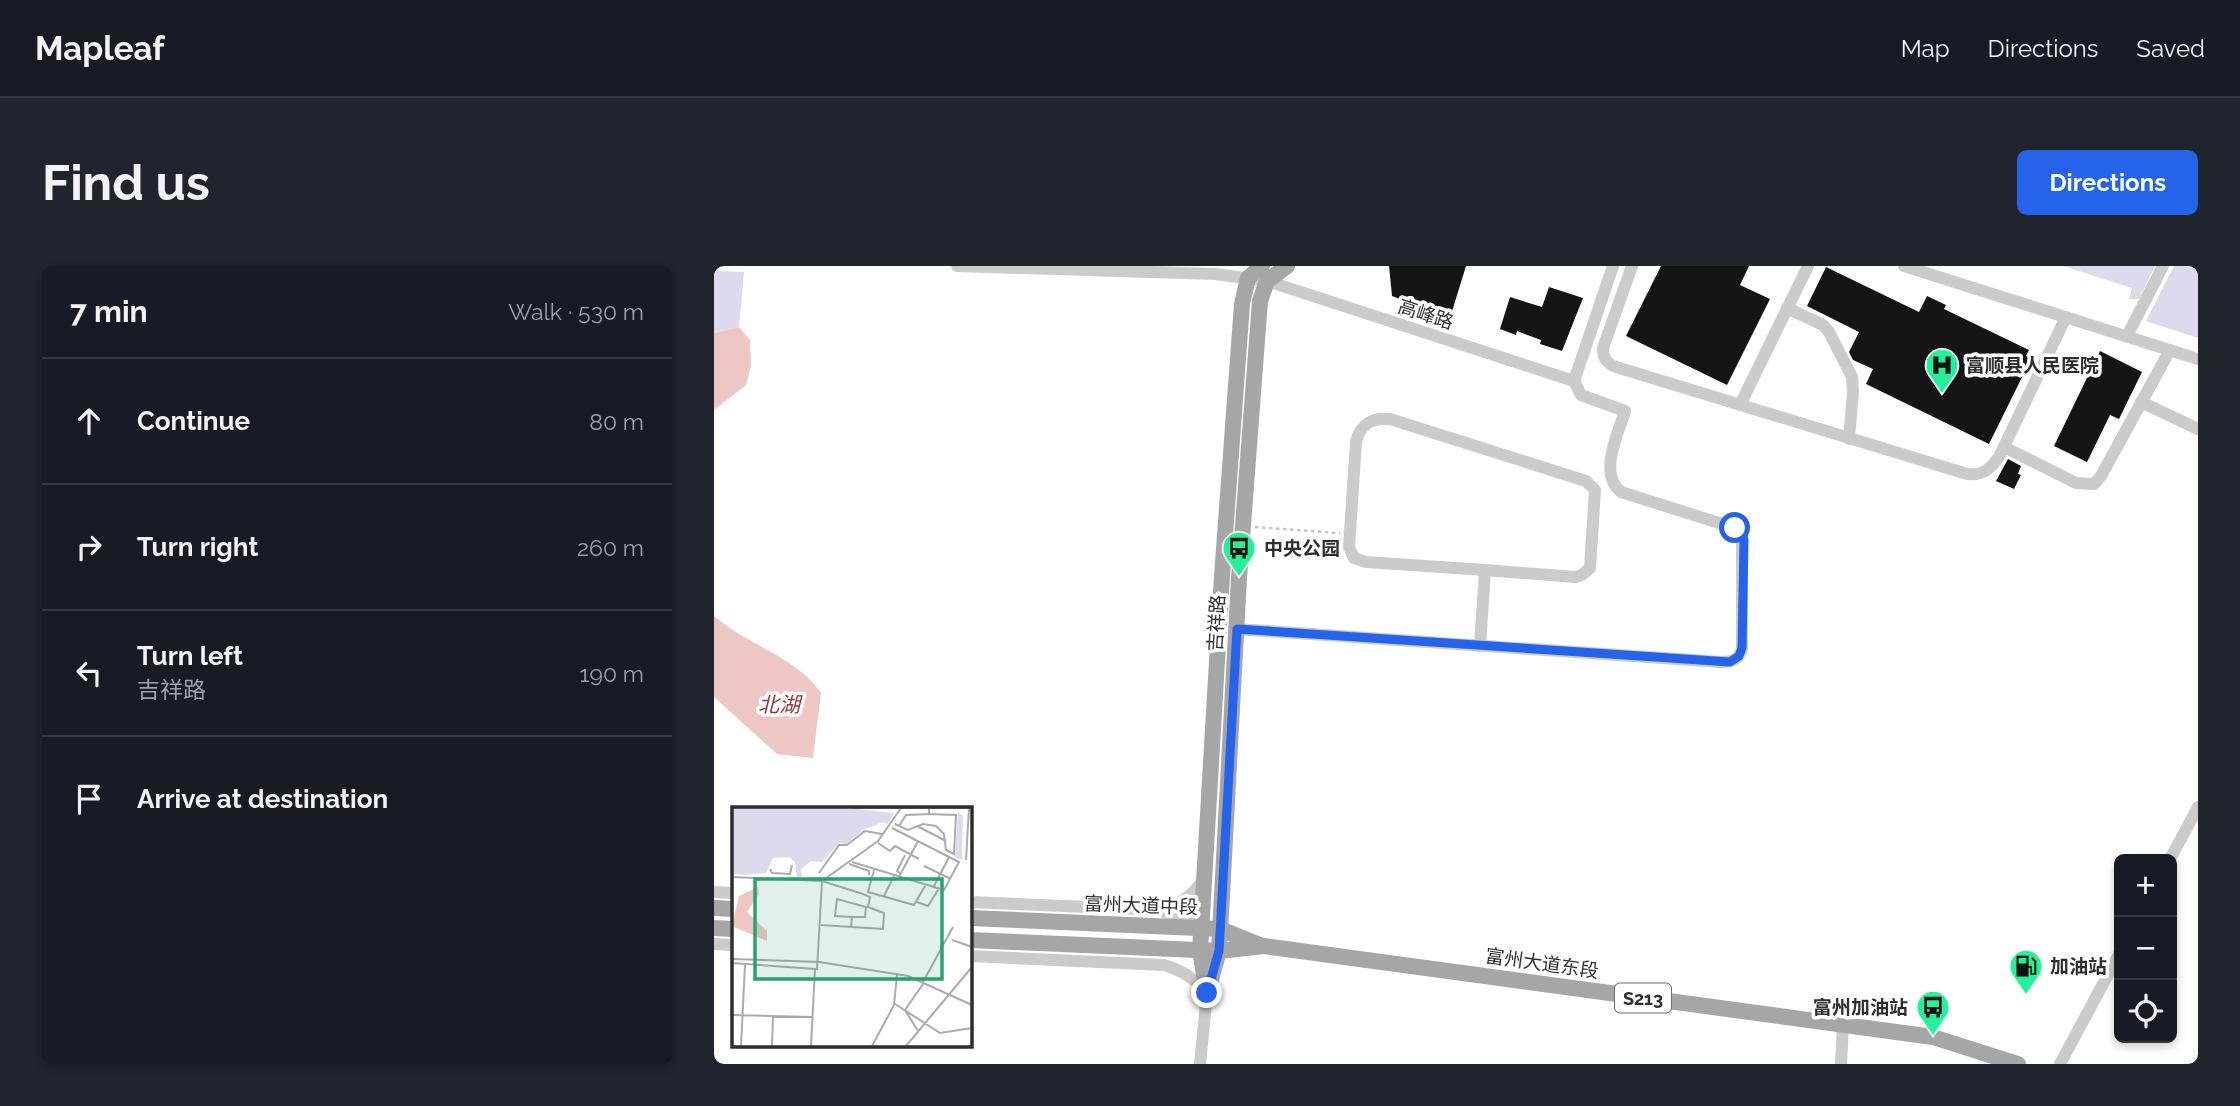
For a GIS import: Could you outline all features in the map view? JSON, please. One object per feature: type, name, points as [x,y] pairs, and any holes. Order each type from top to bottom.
[{"type":"main road","points":[[1248,278],[1287,266]]},
{"type":"main road","name":"吉祥路","points":[[1207,993],[1219,951],[1243,526],[1260,301],[1265,273]]},
{"type":"main road","name":"吉祥路","points":[[1207,993],[1200,950],[1201,928],[1224,549],[1242,304],[1248,278]]},
{"type":"main road","points":[[714,908],[732,909]]},
{"type":"main road","name":"富州大道中段","points":[[971,918],[1220,929],[1265,946]]},
{"type":"main road","points":[[714,929],[732,929]]},
{"type":"main road","name":"S213","points":[[971,940],[1219,951],[1265,946]]},
{"type":"main road","name":"富州大道东段","points":[[1265,946],[1933,1037],[2018,1064]]},
{"type":"street","points":[[957,266],[1203,274],[1248,278]]},
{"type":"street","points":[[1237,629],[1721,663],[1735,660],[1741,652],[1742,535],[1735,528],[1621,492],[1616,488],[1611,479],[1612,454],[1625,411],[1581,395],[1574,381],[1613,266]]},
{"type":"street","points":[[1632,266],[1603,348],[1606,362],[1849,439],[1975,475],[1990,468],[2004,447],[2066,317]]},
{"type":"street","points":[[1740,405],[1808,266]]},
{"type":"street","points":[[1905,266],[2198,359]]},
{"type":"street","points":[[2127,336],[2163,266]]},
{"type":"street","name":"高峰路","points":[[1265,273],[1574,381]]},
{"type":"street","points":[[1787,308],[1823,325],[1852,377],[1849,439]]},
{"type":"street","points":[[2004,447],[2076,483],[2094,484],[2101,476],[2170,350]]},
{"type":"street","points":[[2141,402],[2198,429]]},
{"type":"street","points":[[1373,419],[1390,419],[1592,485],[1596,497],[1591,562],[1587,572],[1575,577],[1485,570],[1359,561],[1351,553],[1350,533],[1358,434],[1367,422],[1373,419]]},
{"type":"street","points":[[1480,646],[1485,570]]},
{"type":"street","points":[[2173,854],[2198,807]]},
{"type":"street","points":[[971,902],[1159,910],[1178,905],[1191,897],[1204,879]]},
{"type":"street","points":[[714,892],[732,892]]},
{"type":"street","points":[[1159,910],[1201,928]]},
{"type":"street","points":[[714,944],[732,945]]},
{"type":"street","points":[[1164,965],[1200,950]]},
{"type":"street","points":[[971,956],[1164,965],[1193,977],[1207,993]]},
{"type":"street","points":[[2060,1064],[2114,963]]},
{"type":"street","name":"吉祥路","points":[[1200,1064],[1207,993]]},
{"type":"street","points":[[1841,1064],[1843,1025]]},
{"type":"path","points":[[1243,526],[1350,533]]},
{"type":"shaded area","points":[[2063,266],[2155,266],[2139,299],[2129,299],[2132,288]]},
{"type":"shaded area","points":[[2174,266],[2198,266],[2198,338],[2146,321]]},
{"type":"shaded area","points":[[714,271],[744,272],[739,327],[714,333]]},
{"type":"water","points":[[739,327],[750,340],[751,365],[746,385],[714,410],[714,333]]},
{"type":"water","name":"北湖","points":[[714,616],[796,668],[821,693],[813,758],[777,754],[714,697]]},
{"type":"building","points":[[1389,266],[1466,266],[1450,318],[1392,296]]},
{"type":"building","points":[[1661,266],[1749,266],[1740,285],[1770,299],[1727,385],[1626,336]]},
{"type":"building","points":[[1826,267],[1919,312],[1927,296],[1946,305],[1944,309],[2029,350],[2026,356],[2031,359],[1989,444],[1866,384],[1873,369],[1853,360],[1849,352],[1859,332],[1807,306]]},
{"type":"building","points":[[1549,287],[1583,298],[1562,351],[1540,344],[1541,340],[1517,331],[1516,335],[1500,329],[1510,297],[1542,307]]},
{"type":"building","points":[[2100,351],[2142,372],[2119,419],[2110,415],[2087,462],[2054,446]]},
{"type":"building","points":[[2008,459],[2021,466],[2018,474],[2021,475],[2014,489],[1996,481]]},
{"type":"place","name":"富顺县人民医院","points":[[1942,395]]},
{"type":"place","name":"中央公园","points":[[1239,578]]},
{"type":"place","name":"加油站","points":[[2026,996]]},
{"type":"place","name":"富州加油站","points":[[1933,1037]]},
{"type":"route","points":[[1207,993],[1219,951],[1237,629],[1730,662],[1739,656],[1742,648],[1744,540],[1740,531],[1735,528]]}]
